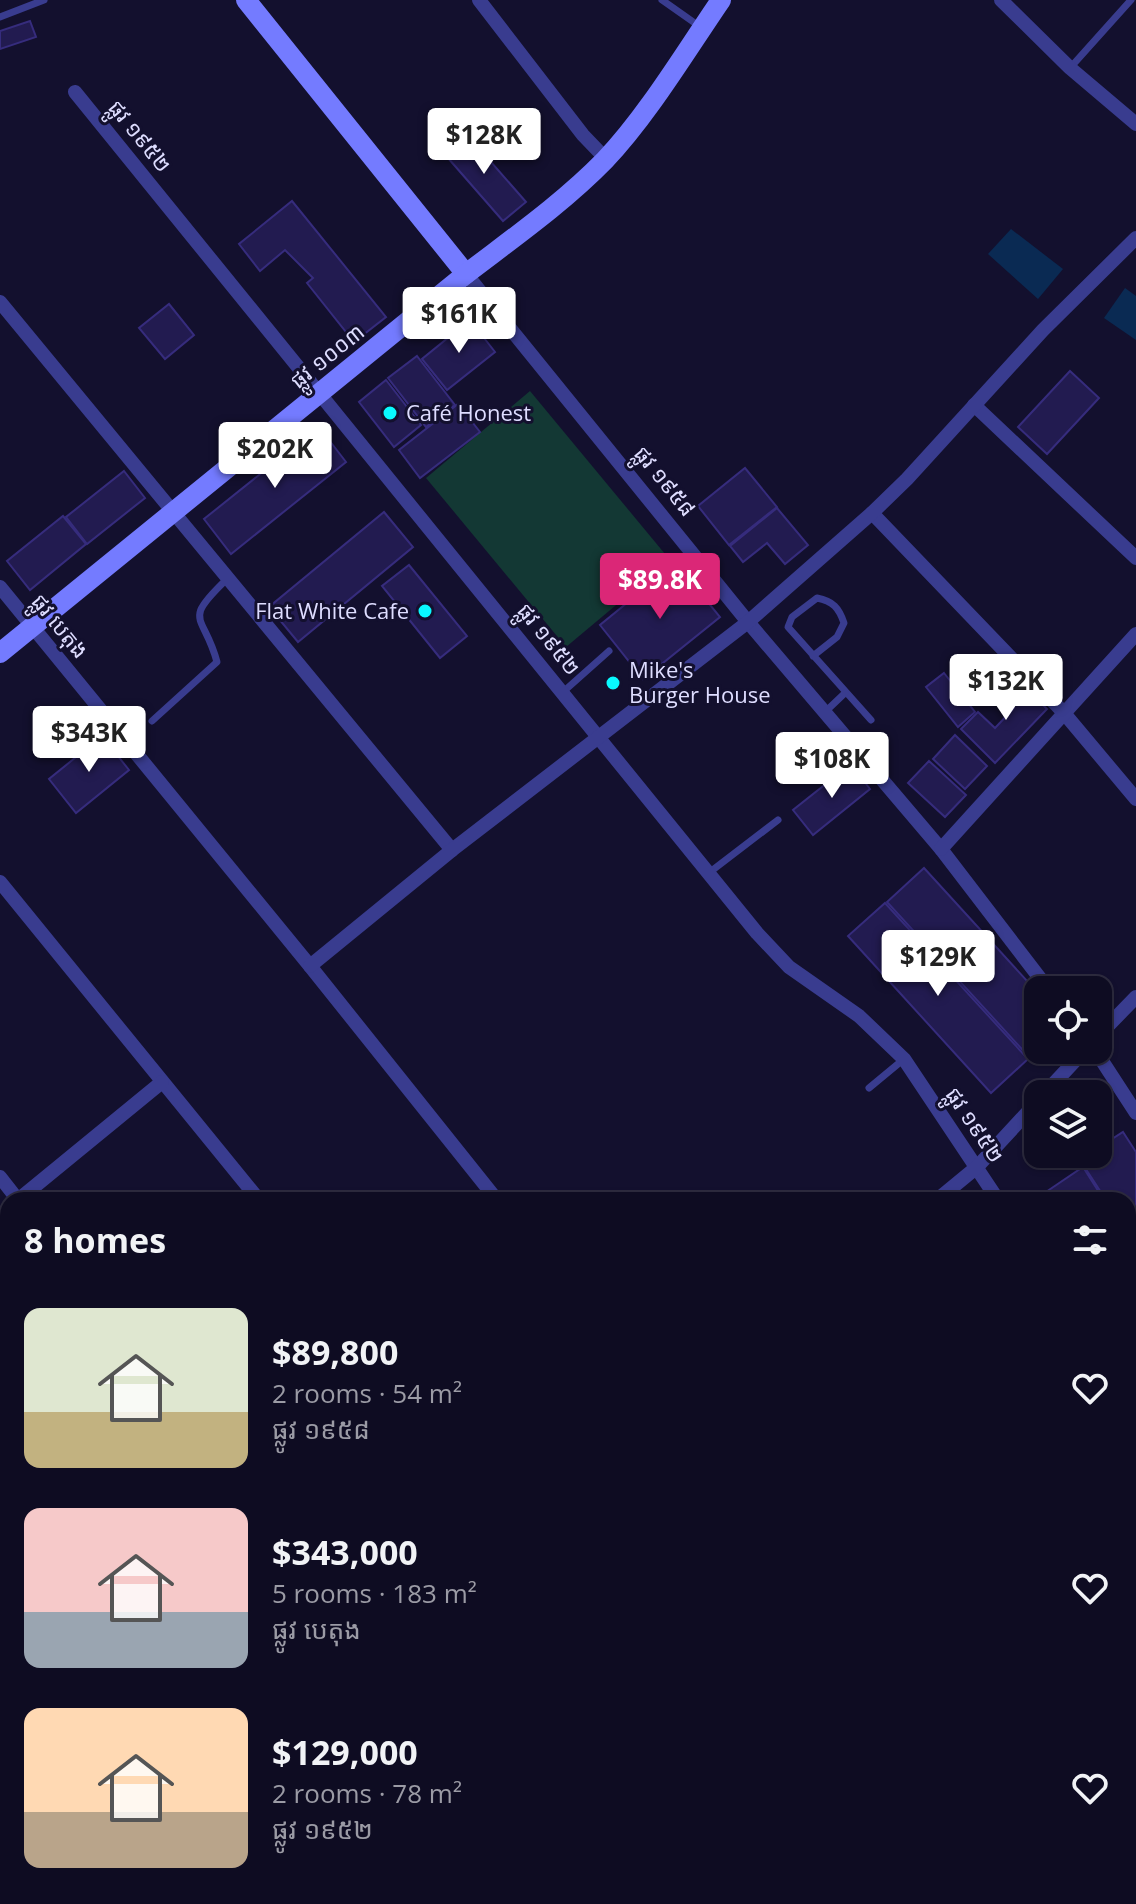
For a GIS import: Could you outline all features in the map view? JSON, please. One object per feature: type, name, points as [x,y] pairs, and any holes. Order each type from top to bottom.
[{"type":"street","name":"ផ្លូវ ១៩៥៨","points":[[246,0],[748,622],[941,849],[1038,976]]},
{"type":"street","points":[[479,0],[583,135],[606,159]]},
{"type":"street","name":"ផ្លូវ ១០០៣","points":[[0,653],[466,274],[543,216],[606,159],[672,72],[721,0]]},
{"type":"street","points":[[1001,0],[1070,68],[1136,124]]},
{"type":"street","name":"ផ្លូវ ១៩៥២","points":[[75,92],[757,933],[789,967],[859,1016],[904,1059],[993,1192]]},
{"type":"street","points":[[310,966],[452,850],[748,622],[872,513],[1064,308],[1136,238]]},
{"type":"street","points":[[0,302],[452,850]]},
{"type":"street","points":[[974,405],[1136,558]]},
{"type":"street","points":[[872,513],[1064,713],[1136,799]]},
{"type":"street","name":"ផ្លូវ បេតុង","points":[[0,587],[491,1192]]},
{"type":"street","points":[[941,849],[1136,634]]},
{"type":"street","points":[[0,882],[252,1192]]},
{"type":"street","points":[[1112,1022],[1136,997]]},
{"type":"street","points":[[1057,1080],[1072,1064]]},
{"type":"street","points":[[1104,1064],[1136,1113]]},
{"type":"street","points":[[28,1192],[162,1082]]},
{"type":"street","points":[[947,1192],[977,1167],[1024,1116]]},
{"type":"lane","points":[[0,17],[44,0]]},
{"type":"lane","points":[[662,0],[702,28]]},
{"type":"lane","points":[[1070,68],[1131,0]]},
{"type":"lane","points":[[152,721],[217,662],[212,646],[199,625],[198,615],[202,602],[227,579]]},
{"type":"lane","points":[[813,656],[837,637],[844,623],[840,610],[829,600],[817,598],[788,622],[788,627],[813,656],[845,693],[871,720]]},
{"type":"lane","points":[[563,692],[609,651]]},
{"type":"lane","points":[[825,712],[845,693]]},
{"type":"lane","points":[[710,872],[778,820]]},
{"type":"lane","points":[[869,1088],[904,1059]]},
{"type":"green space","points":[[530,391],[670,560],[566,647],[426,478]]},
{"type":"water","points":[[1011,229],[1063,269],[1038,299],[988,254]]},
{"type":"water","points":[[1125,288],[1136,296],[1136,340],[1104,318]]},
{"type":"building","points":[[30,21],[36,37],[0,49],[0,31]]},
{"type":"building","points":[[464,131],[526,202],[503,221],[441,150]]},
{"type":"building","points":[[292,201],[386,317],[354,342],[307,283],[313,278],[285,250],[260,271],[239,244]]},
{"type":"building","points":[[169,304],[194,335],[165,359],[139,328]]},
{"type":"building","points":[[470,320],[495,352],[447,390],[422,359]]},
{"type":"building","points":[[417,356],[455,405],[426,427],[388,378]]},
{"type":"building","points":[[1070,371],[1099,398],[1047,454],[1018,427]]},
{"type":"building","name":"Café Honest","points":[[386,380],[421,425],[394,447],[359,402]]},
{"type":"building","points":[[458,404],[480,432],[420,478],[399,450]]},
{"type":"building","points":[[319,427],[346,462],[231,554],[204,519]]},
{"type":"building","points":[[745,468],[777,507],[729,545],[698,506]]},
{"type":"building","points":[[124,471],[145,498],[87,544],[66,517]]},
{"type":"building","points":[[777,508],[808,545],[785,564],[767,543],[743,562],[730,546]]},
{"type":"building","points":[[384,512],[413,547],[298,642],[269,607]]},
{"type":"building","points":[[63,516],[86,544],[30,590],[7,561]]},
{"type":"building","points":[[676,563],[720,617],[643,679],[600,625]]},
{"type":"building","name":"Flat White Cafe","points":[[409,565],[467,636],[440,658],[382,586]]},
{"type":"building","points":[[944,673],[975,712],[958,727],[926,687]]},
{"type":"building","points":[[1015,678],[1047,709],[995,763],[961,729],[978,712],[995,728],[1014,708],[1000,694]]},
{"type":"building","points":[[955,735],[987,766],[965,789],[933,759]]},
{"type":"building","points":[[102,736],[129,770],[76,813],[49,779]]},
{"type":"building","points":[[929,761],[966,795],[945,817],[908,783]]},
{"type":"building","points":[[851,764],[870,789],[813,835],[793,810]]},
{"type":"building","points":[[924,868],[1024,978],[1024,1051],[887,902]]},
{"type":"building","points":[[885,903],[1024,1055],[1024,1063],[991,1093],[848,936]]},
{"type":"building","points":[[1123,1132],[1136,1152],[1136,1192],[1101,1192],[1085,1168],[1112,1168],[1112,1139]]},
{"type":"building","points":[[1084,1168],[1099,1192],[1046,1192]]},
{"type":"place","name":"Café Honest","points":[[390,413]]},
{"type":"place","name":"Flat White Cafe","points":[[425,611]]},
{"type":"place","name":"Mike's Burger House","points":[[613,683]]}]
